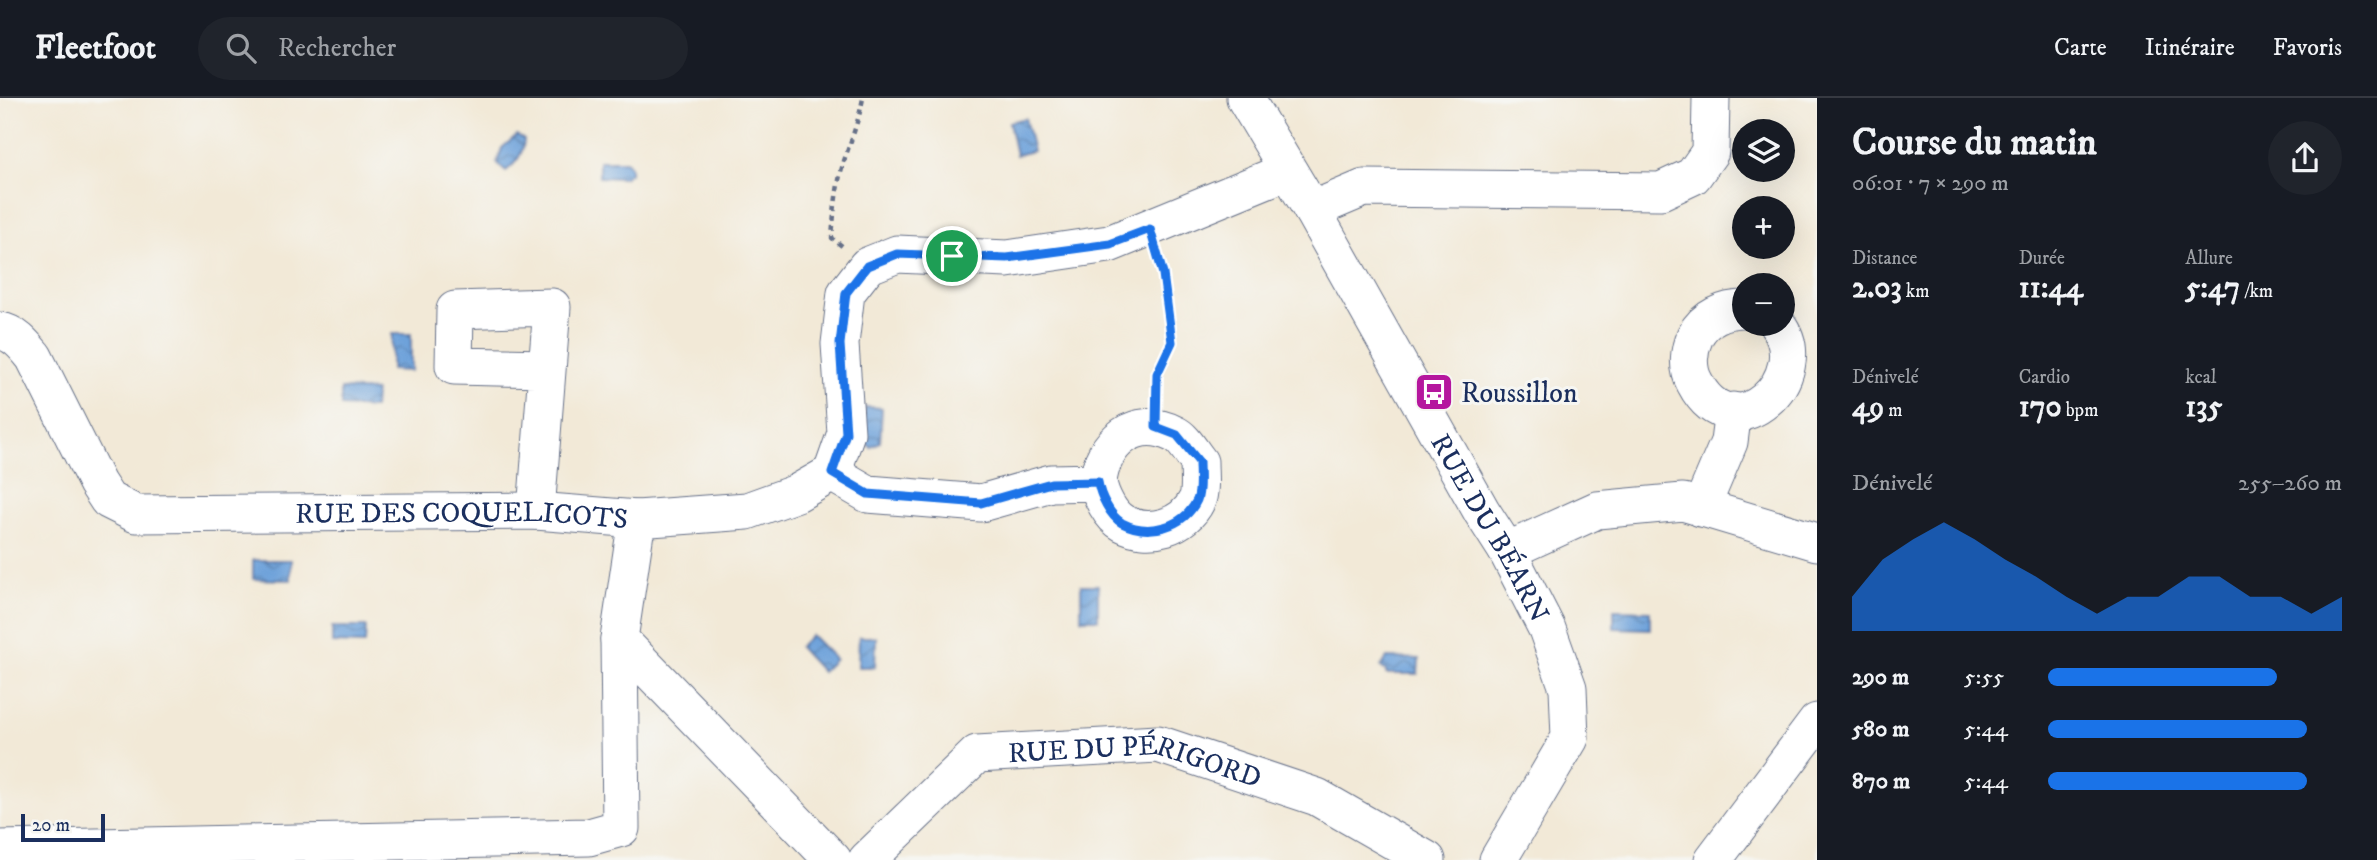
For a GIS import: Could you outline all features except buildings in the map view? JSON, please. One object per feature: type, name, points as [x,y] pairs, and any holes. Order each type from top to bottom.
[{"type":"street","name":"RUE DU BÉARN","points":[[1245,98],[1312,210],[1482,512],[1507,551],[1547,629],[1568,688],[1570,738],[1498,860]]},
{"type":"street","points":[[1312,210],[1363,188],[1661,191],[1693,176],[1710,152],[1711,98]]},
{"type":"street","points":[[637,519],[747,510],[797,493],[832,473],[846,433],[840,344],[846,293],[867,266],[897,254],[1007,258],[1110,244],[1287,171]]},
{"type":"street","points":[[1732,310],[1715,316],[1703,325],[1690,351],[1691,373],[1700,393],[1724,410],[1754,411],[1779,396],[1805,363],[1785,336]]},
{"type":"street","name":"RUE DES COQUELICOTS","points":[[0,331],[22,342],[34,356],[108,500],[136,514],[536,511],[637,519],[619,639],[621,828],[589,837],[0,849]]},
{"type":"street","points":[[536,511],[547,368]]},
{"type":"street","points":[[1701,508],[1729,442],[1733,411]]},
{"type":"street","points":[[1156,427],[1177,435],[1199,462],[1198,499],[1181,521],[1152,531],[1121,522],[1101,496],[1098,482],[1100,466],[1109,447],[1130,431],[1156,427]]},
{"type":"street","points":[[832,473],[868,494],[981,503],[1051,483],[1098,482]]},
{"type":"street","points":[[1507,551],[1597,510],[1683,502],[1817,542]]},
{"type":"street","points":[[619,639],[833,860]]},
{"type":"street","points":[[1713,860],[1817,722]]},
{"type":"street","name":"RUE DU PÉRIGORD","points":[[867,860],[977,754],[1158,744],[1317,797],[1427,860]]},
{"type":"path","points":[[863,98],[858,127],[844,162],[834,204],[832,238],[867,266]]},
{"type":"path","points":[[1150,229],[1163,274],[1172,342],[1157,374],[1156,427]]},
{"type":"water","points":[[1025,118],[1033,151],[1016,155],[1009,122]]},
{"type":"water","points":[[517,135],[524,140],[521,154],[506,171],[497,163],[502,148]]},
{"type":"water","points":[[599,161],[626,161],[630,173],[623,178],[599,177]]},
{"type":"water","points":[[392,334],[411,334],[411,371],[391,370]]},
{"type":"water","points":[[341,389],[375,391],[374,408],[341,406]]},
{"type":"water","points":[[865,407],[882,408],[880,442],[871,447],[863,441]]},
{"type":"water","points":[[253,560],[291,560],[291,580],[253,579]]},
{"type":"water","points":[[1081,585],[1098,585],[1098,619],[1081,619]]},
{"type":"water","points":[[1614,610],[1650,611],[1650,629],[1614,628]]},
{"type":"water","points":[[332,627],[366,627],[365,644],[332,643]]},
{"type":"water","points":[[811,635],[835,659],[822,672],[799,647]]},
{"type":"water","points":[[859,637],[876,637],[875,667],[858,667]]},
{"type":"water","points":[[1387,658],[1419,659],[1418,674],[1386,674],[1381,667]]},
{"type":"place","name":"Roussillon","points":[[1434,392]]},
{"type":"route","points":[[1150,229],[1163,274],[1172,342],[1157,374],[1156,427],[1177,435],[1199,462],[1198,499],[1181,521],[1152,531],[1121,522],[1101,496],[1098,482],[1051,483],[981,503],[868,494],[832,473],[846,433],[840,344],[846,293],[867,266],[897,254],[952,256],[1007,258],[1110,244],[1150,229]]}]
